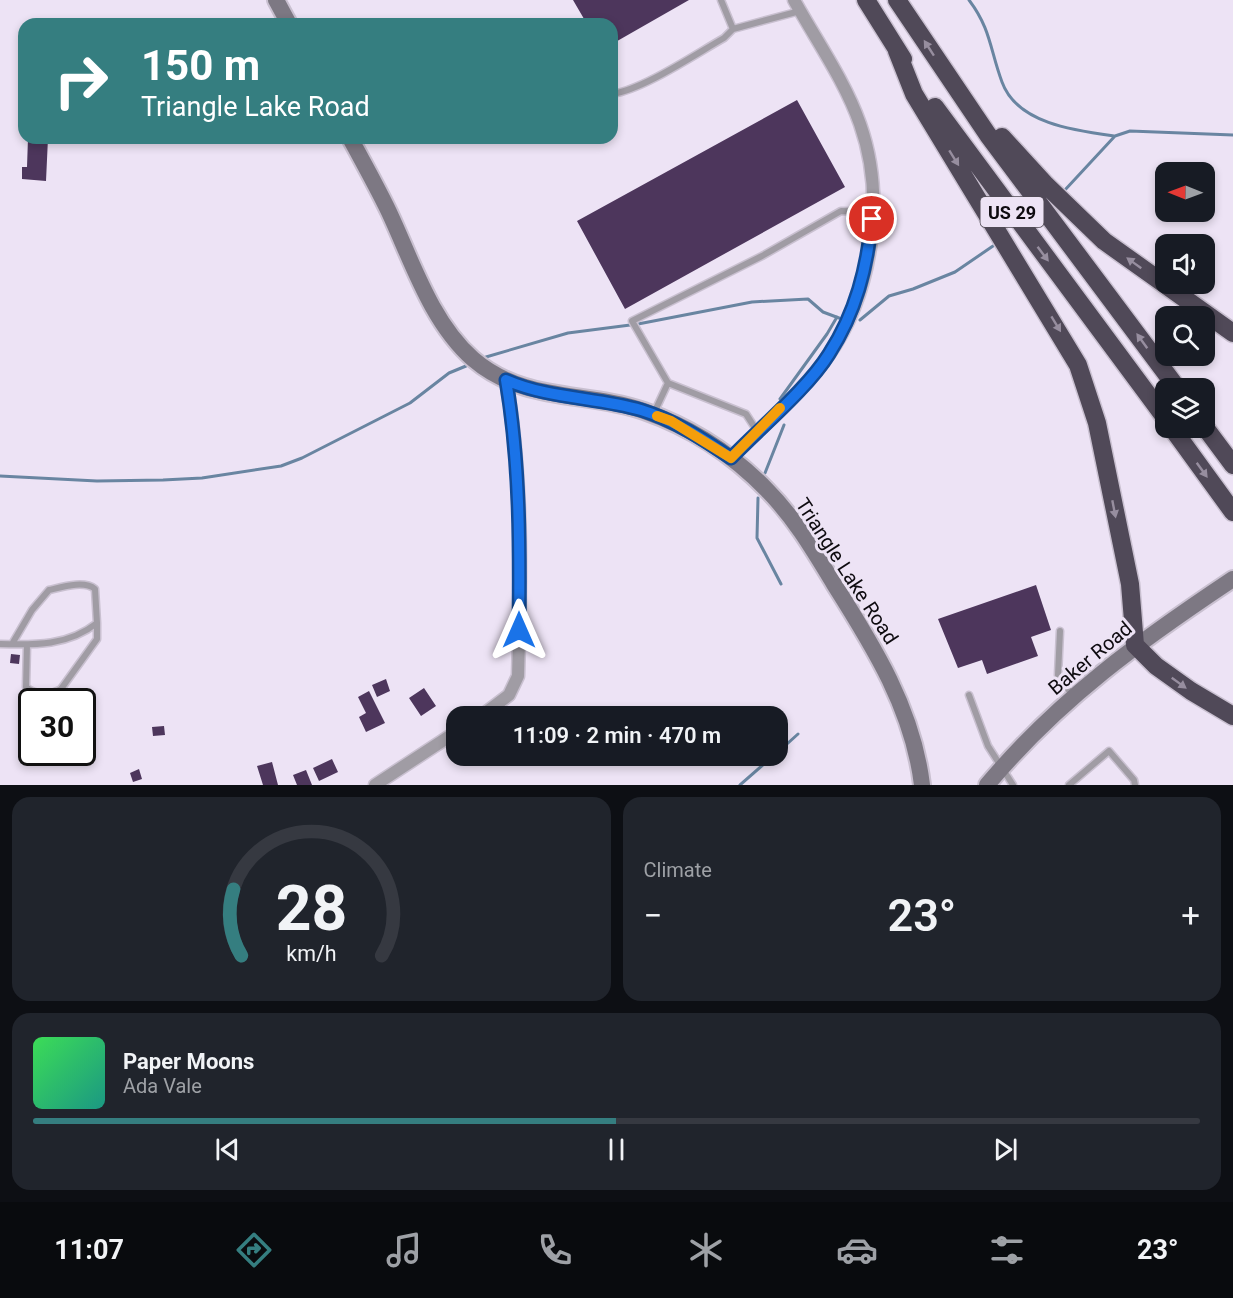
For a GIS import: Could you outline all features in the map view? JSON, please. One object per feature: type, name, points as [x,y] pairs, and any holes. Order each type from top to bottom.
[{"type":"highway","name":"US 29","points":[[866,0],[897,51],[971,157],[1155,404]]},
{"type":"highway","name":"US 29","points":[[897,0],[949,79],[1170,378]]},
{"type":"highway","points":[[897,51],[914,94],[1078,365],[1097,423],[1130,584],[1135,645],[1156,666],[1233,716]]},
{"type":"highway","points":[[949,79],[1047,185],[1104,241],[1233,333]]},
{"type":"highway","points":[[1179,438],[1233,512]]},
{"type":"highway","points":[[1213,438],[1233,465]]},
{"type":"street","points":[[276,0],[286,18]]},
{"type":"street","points":[[731,458],[828,356],[847,323],[859,295],[868,258],[873,212],[869,156],[860,123],[797,6]]},
{"type":"street","name":"Triangle Lake Road","points":[[353,144],[387,208],[429,298],[452,337],[473,359],[506,380],[536,391],[653,414],[671,421],[731,458],[767,490],[792,518],[854,615],[890,677],[908,719],[918,753],[922,785]]},
{"type":"street","points":[[494,706],[509,695],[516,685],[519,630],[520,512],[512,412],[506,380]]},
{"type":"street","name":"Baker Road","points":[[987,785],[1073,696],[1135,645],[1233,579]]},
{"type":"street","points":[[375,785],[446,739]]},
{"type":"lane","points":[[721,0],[733,28]]},
{"type":"lane","points":[[618,93],[655,76],[724,38],[733,28],[797,6]]},
{"type":"lane","points":[[757,431],[746,414],[668,383],[632,321],[762,256],[841,211],[873,212]]},
{"type":"lane","points":[[653,414],[668,383]]},
{"type":"lane","points":[[12,644],[43,595],[59,588],[78,585],[91,585],[95,589],[97,639],[61,688],[55,692],[39,692],[26,687],[27,645]]},
{"type":"lane","points":[[0,644],[54,644],[89,629],[97,623]]},
{"type":"lane","points":[[1060,630],[1058,675],[1073,696]]},
{"type":"lane","points":[[969,695],[988,746],[1013,785]]},
{"type":"lane","points":[[1069,785],[1109,751],[1134,780],[1135,785]]},
{"type":"building","points":[[573,0],[689,0],[618,41],[618,18],[584,18]]},
{"type":"building","points":[[797,100],[845,187],[625,309],[577,221]]},
{"type":"building","points":[[28,144],[48,144],[46,181],[22,179],[22,167],[27,167]]},
{"type":"building","points":[[1036,585],[1051,630],[1031,637],[1038,656],[987,674],[982,660],[958,668],[938,619]]},
{"type":"building","points":[[11,654],[20,655],[19,664],[10,663]]},
{"type":"building","points":[[386,679],[390,691],[377,697],[372,685]]},
{"type":"building","points":[[424,688],[436,706],[421,716],[409,698]]},
{"type":"building","points":[[369,691],[385,723],[366,732],[359,717],[366,713],[358,697]]},
{"type":"building","points":[[164,726],[165,735],[153,736],[152,727]]},
{"type":"building","points":[[332,759],[338,772],[319,781],[313,768]]},
{"type":"building","points":[[272,762],[278,785],[263,785],[257,766]]},
{"type":"building","points":[[139,769],[142,779],[133,782],[130,773]]},
{"type":"building","points":[[306,770],[312,785],[297,785],[293,775]]},
{"type":"waterway","points":[[969,0],[986,30],[1002,82],[1010,96],[1021,107],[1050,123],[1115,136]]},
{"type":"waterway","points":[[1064,191],[1115,136],[1130,131],[1233,135]]},
{"type":"waterway","points":[[860,320],[889,296],[955,272],[993,246]]},
{"type":"waterway","points":[[486,357],[568,333],[638,324],[752,302],[808,299],[823,312],[839,318]]},
{"type":"waterway","points":[[780,399],[837,317]]},
{"type":"waterway","points":[[0,476],[97,481],[163,480],[202,478],[281,466],[302,458],[410,403],[449,373],[466,366]]},
{"type":"waterway","points":[[765,473],[784,425]]},
{"type":"waterway","points":[[758,498],[757,538],[781,584]]},
{"type":"waterway","points":[[788,743],[798,734]]},
{"type":"waterway","points":[[740,785],[762,766]]},
{"type":"slow traffic","points":[[657,416],[671,421],[731,458],[780,408]]},
{"type":"route","points":[[519,630],[520,512],[512,412],[506,380],[536,391],[640,410],[671,421],[731,458],[828,356],[847,323],[859,295],[868,258],[872,219]]}]
